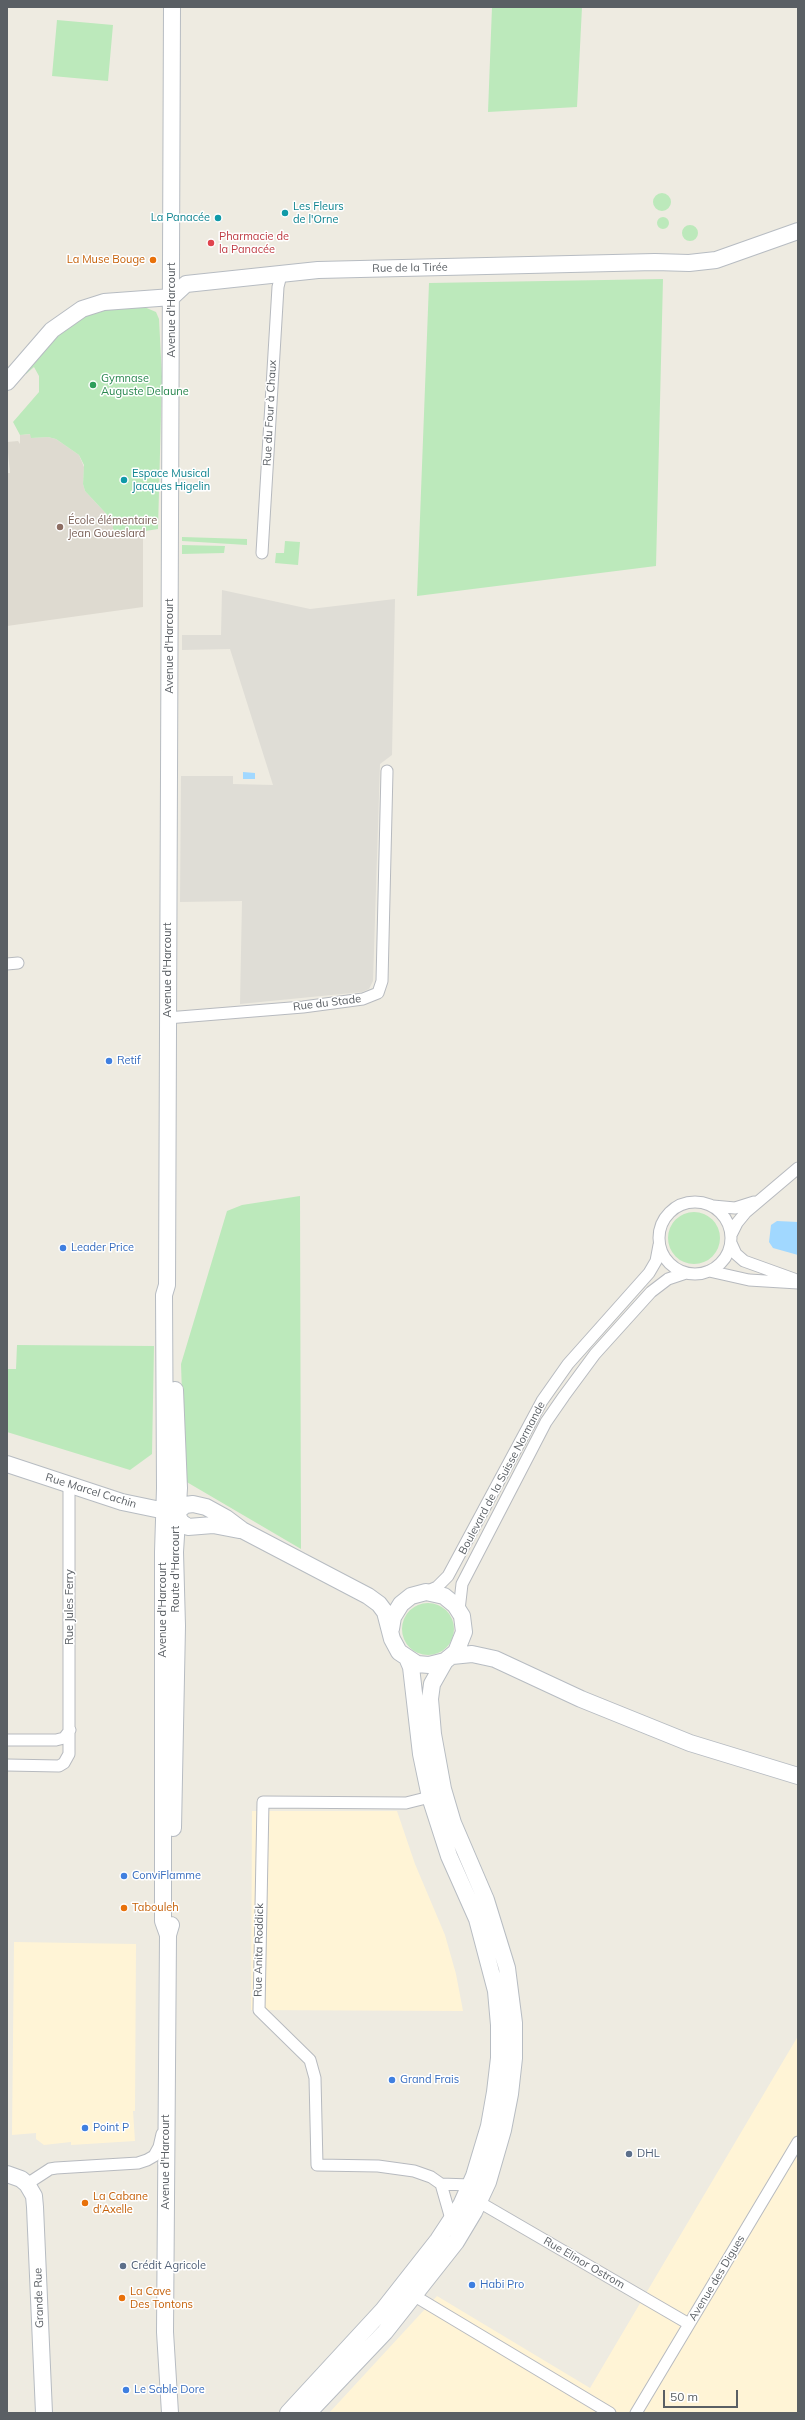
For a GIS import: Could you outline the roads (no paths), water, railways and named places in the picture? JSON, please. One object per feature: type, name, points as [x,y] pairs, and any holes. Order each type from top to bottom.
[{"type":"main road","name":"Avenue d'Harcourt","points":[[168,1935],[163,1921],[163,1552],[179,1481],[170,1294],[167,1285],[172,7]]},
{"type":"main road","name":"Rue de la Tirée","points":[[172,297],[186,284],[318,270],[655,262],[689,263],[716,260],[798,231]]},
{"type":"main road","points":[[7,382],[52,330],[82,309],[104,302],[172,297]]},
{"type":"main road","name":"Rue Marcel Cachin","points":[[7,1464],[135,1505],[171,1512]]},
{"type":"main road","points":[[242,1530],[213,1526],[188,1527],[171,1512],[185,1505],[193,1504],[215,1511],[242,1530],[368,1596],[382,1608],[391,1629],[395,1645],[408,1660],[411,1666],[421,1754],[430,1797],[449,1856],[477,1919],[496,1991],[499,2045],[496,2092],[489,2126],[470,2184],[451,2219],[429,2251],[362,2335],[288,2413]]},
{"type":"main road","name":"Route d'Harcourt","points":[[171,1512],[177,1626]]},
{"type":"main road","points":[[368,1596],[392,1601],[404,1600],[426,1592],[444,1596],[461,1616],[469,1638],[495,1659]]},
{"type":"main road","points":[[391,1629],[393,1617],[404,1600]]},
{"type":"main road","points":[[308,2413],[385,2332],[456,2242],[479,2202],[488,2182],[509,2101],[514,2058],[514,2023],[511,1989],[499,1938],[478,1881],[453,1823],[436,1754],[430,1698],[433,1680],[463,1639],[461,1616]]},
{"type":"main road","name":"Avenue d'Harcourt","points":[[170,2413],[170,2390],[165,2332],[166,2116],[168,1935],[172,1922],[177,1626]]},
{"type":"main road","points":[[408,1660],[426,1665],[472,1654],[495,1659],[581,1699],[690,1743],[798,1776]]},
{"type":"main road","points":[[7,2174],[21,2179],[27,2184]]},
{"type":"main road","name":"Grande Rue","points":[[27,2184],[34,2196],[36,2207],[44,2413]]},
{"type":"main road","name":"Avenue d'Harcourt","points":[[170,2390],[178,2413]]},
{"type":"street","name":"Rue du Four à Chaux","points":[[262,553],[278,283],[281,274]]},
{"type":"street","name":"Rue du Stade","points":[[167,1018],[311,1006],[363,999],[378,993],[382,981],[387,770]]},
{"type":"street","points":[[760,1199],[735,1208],[713,1206],[692,1201],[673,1208],[665,1217],[660,1227],[659,1245],[666,1261],[672,1267],[686,1273],[702,1274],[709,1271],[726,1257],[737,1222],[760,1199],[798,1168]]},
{"type":"street","points":[[713,1206],[724,1216],[736,1254],[744,1261],[798,1282]]},
{"type":"street","name":"Boulevard de la Suisse Normande","points":[[426,1592],[437,1587],[448,1576],[542,1401],[568,1364],[649,1273],[658,1256],[659,1245]]},
{"type":"street","points":[[709,1271],[749,1280],[798,1282]]},
{"type":"street","name":"Boulevard de la Suisse Normande","points":[[461,1616],[462,1584],[546,1422],[595,1354],[651,1292],[668,1279],[686,1273]]},
{"type":"street","name":"Rue Jules Ferry","points":[[7,1765],[59,1766],[64,1763],[69,1754],[69,1485]]},
{"type":"street","points":[[7,1740],[56,1740],[64,1738],[70,1730]]},
{"type":"street","name":"Rue Anita Roddick","points":[[430,1797],[406,1803],[263,1802],[259,2010],[310,2060],[314,2078],[317,2165],[378,2166],[414,2171],[431,2177],[441,2184],[470,2184]]},
{"type":"street","points":[[27,2184],[50,2169],[138,2163],[154,2156],[159,2147],[166,2116]]},
{"type":"street","name":"Avenue des Digues","points":[[636,2413],[798,2142]]},
{"type":"street","points":[[441,2184],[451,2219]]},
{"type":"street","name":"Rue Elinor Ostrom","points":[[479,2202],[689,2324]]},
{"type":"street","points":[[429,2251],[426,2264],[406,2291],[610,2413]]},
{"type":"water","points":[[243,772],[255,773],[255,779],[243,779]]},
{"type":"water","points":[[777,1221],[798,1222],[798,1255],[773,1248],[769,1242],[771,1225]]},
{"type":"place","name":"Les Fleurs de l'Orne","points":[[285,213]]},
{"type":"place","name":"La Panacée","points":[[218,218]]},
{"type":"place","name":"Pharmacie de la Panacée","points":[[211,243]]},
{"type":"place","name":"La Muse Bouge","points":[[153,260]]},
{"type":"place","name":"Gymnase Auguste Delaune","points":[[93,385]]},
{"type":"place","name":"Espace Musical Jacques Higelin","points":[[124,480]]},
{"type":"place","name":"École élémentaire Jean Goueslard","points":[[60,527]]},
{"type":"place","name":"Retif","points":[[109,1061]]},
{"type":"place","name":"Leader Price","points":[[63,1248]]},
{"type":"place","name":"ConviFlamme","points":[[124,1876]]},
{"type":"place","name":"Tabouleh","points":[[124,1908]]},
{"type":"place","name":"Grand Frais","points":[[392,2080]]},
{"type":"place","name":"Point P","points":[[85,2128]]},
{"type":"place","name":"DHL","points":[[629,2154]]},
{"type":"place","name":"La Cabane d'Axelle","points":[[85,2203]]},
{"type":"place","name":"Crédit Agricole","points":[[123,2266]]},
{"type":"place","name":"Habi Pro","points":[[472,2285]]},
{"type":"place","name":"La Cave Des Tontons","points":[[122,2298]]},
{"type":"place","name":"Le Sable Dore","points":[[126,2390]]}]
